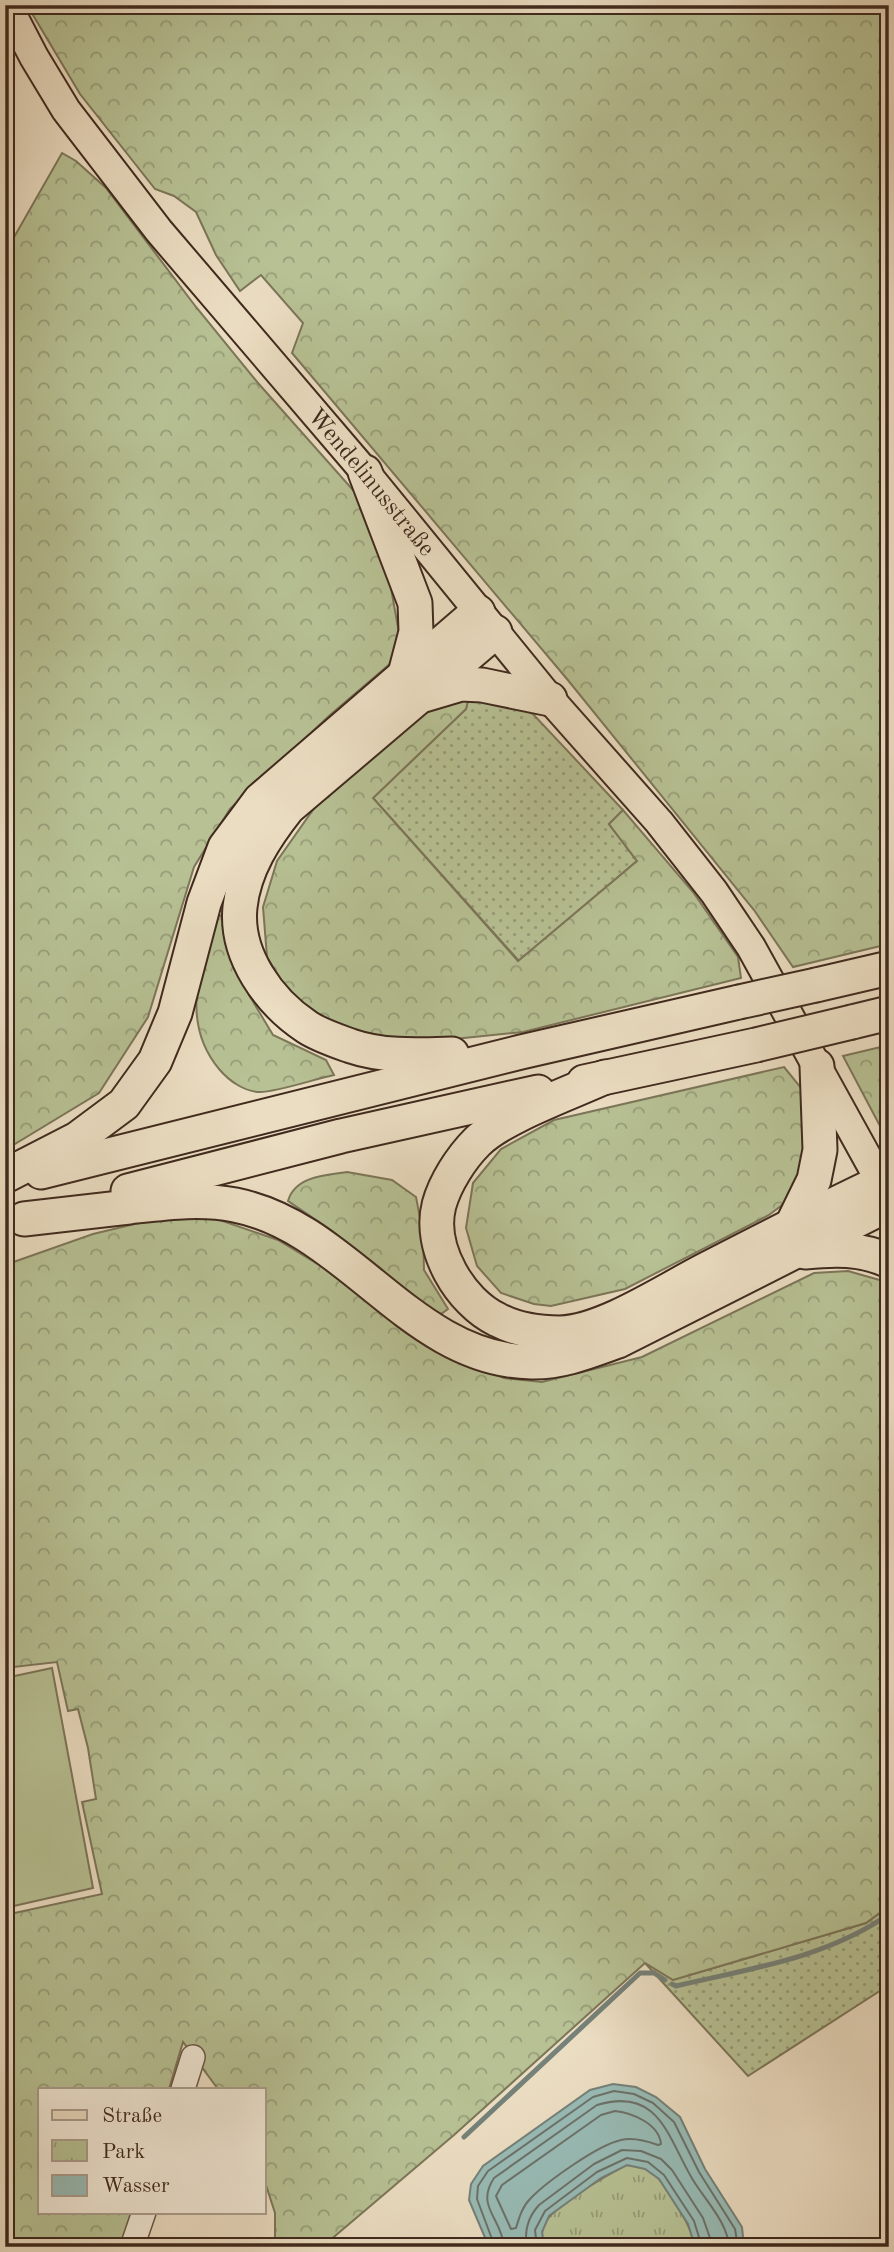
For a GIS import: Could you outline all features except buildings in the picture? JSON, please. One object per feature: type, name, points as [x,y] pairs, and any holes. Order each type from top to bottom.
[{"type":"highway","points":[[365,472],[415,603],[416,632],[411,685],[288,808],[265,836],[250,870],[240,908],[243,942],[257,977],[276,1001],[308,1028],[353,1047],[405,1056],[520,1052]]},
{"type":"highway","points":[[5,1178],[77,1139],[124,1104],[155,1061],[175,1013],[204,903],[225,847],[260,800],[411,685],[487,622]]},
{"type":"highway","points":[[411,685],[482,685],[550,699]]},
{"type":"highway","points":[[5,1178],[520,1052],[889,968]]},
{"type":"highway","points":[[14,1221],[341,1136],[889,1013]]},
{"type":"highway","points":[[14,1221],[194,1200],[236,1205],[276,1219],[316,1240],[431,1329],[485,1357],[531,1362],[570,1358],[618,1341],[792,1239],[814,1180],[820,1150],[817,1066]]},
{"type":"highway","points":[[605,1077],[510,1120],[478,1141],[453,1173],[439,1206],[438,1238],[447,1266],[469,1300],[496,1320],[524,1330],[562,1333],[600,1325],[886,1194]]},
{"type":"highway","points":[[792,1239],[878,1256],[889,1261]]},
{"type":"main road","name":"Wendelinusstraße","points":[[7,5],[66,110],[159,231],[365,472],[550,699],[659,822],[714,892],[751,947],[886,1194]]},
{"type":"street","points":[[183,2088],[193,2057]]},
{"type":"street","points":[[132,2247],[143,2214]]},
{"type":"green space","points":[[27,5],[166,5],[184,9],[201,5],[889,5],[889,944],[793,967],[754,910],[567,679],[292,353],[303,323],[261,275],[240,291],[216,255],[196,212],[174,196],[155,189],[80,94]]},
{"type":"green space","points":[[62,153],[76,161],[106,188],[196,307],[258,383],[361,499],[386,560],[399,633],[391,663],[330,715],[230,809],[194,867],[148,1017],[99,1093],[5,1150],[5,253]]},
{"type":"green space","points":[[469,696],[506,701],[533,714],[623,810],[609,824],[637,861],[519,961],[373,798],[466,709]]},
{"type":"green space","points":[[469,696],[466,709],[373,798],[518,961],[637,861],[609,824],[623,810],[693,892],[738,957],[741,978],[523,1032],[425,1042],[370,1038],[329,1024],[293,1001],[267,957],[263,907],[277,861],[315,807],[415,717],[442,703]]},
{"type":"green space","points":[[217,912],[227,923],[229,951],[249,995],[273,1035],[326,1060],[334,1075],[260,1092],[238,1085],[219,1069],[207,1051],[197,1012],[200,972]]},
{"type":"green space","points":[[889,1045],[889,1143],[843,1056]]},
{"type":"green space","points":[[784,1067],[802,1089],[804,1168],[790,1199],[769,1215],[625,1289],[551,1306],[534,1304],[501,1293],[477,1266],[466,1228],[473,1183],[501,1149],[554,1120]]},
{"type":"green space","points":[[347,1172],[392,1180],[416,1197],[423,1233],[424,1270],[448,1309],[441,1314],[412,1298],[331,1230],[288,1201],[297,1186],[312,1178]]},
{"type":"green space","points":[[208,1216],[278,1240],[329,1271],[392,1321],[443,1352],[504,1378],[542,1382],[642,1357],[814,1273],[848,1271],[883,1281],[889,1286],[889,1906],[866,1923],[673,1980],[645,1963],[454,2135],[322,2247],[275,2247],[275,2213],[266,2185],[266,2088],[217,2088],[183,2042],[169,2088],[38,2088],[38,2214],[131,2214],[122,2247],[5,2247],[5,1915],[102,1894],[82,1802],[96,1799],[88,1748],[78,1709],[68,1711],[57,1662],[5,1668],[5,1265],[93,1234],[143,1222]]},
{"type":"green space","points":[[52,1668],[93,1888],[5,1908],[5,1678]]},
{"type":"green space","points":[[889,1906],[889,1985],[748,2076],[645,1963],[673,1980],[866,1923]]},
{"type":"green space","points":[[626,2165],[637,2166],[653,2173],[685,2219],[695,2247],[544,2247],[543,2230],[553,2213],[583,2190]]},
{"type":"water","points":[[613,2084],[636,2087],[656,2097],[680,2117],[705,2169],[742,2227],[744,2247],[695,2247],[688,2224],[659,2179],[645,2169],[627,2165],[601,2178],[549,2216],[542,2232],[544,2247],[489,2247],[469,2200],[471,2184],[483,2166],[590,2090]]},
{"type":"waterway","points":[[672,1984],[676,1986],[731,1974],[813,1952],[865,1929],[889,1914]]},
{"type":"waterway","points":[[464,2137],[640,1973],[654,1973],[665,1980]]}]
